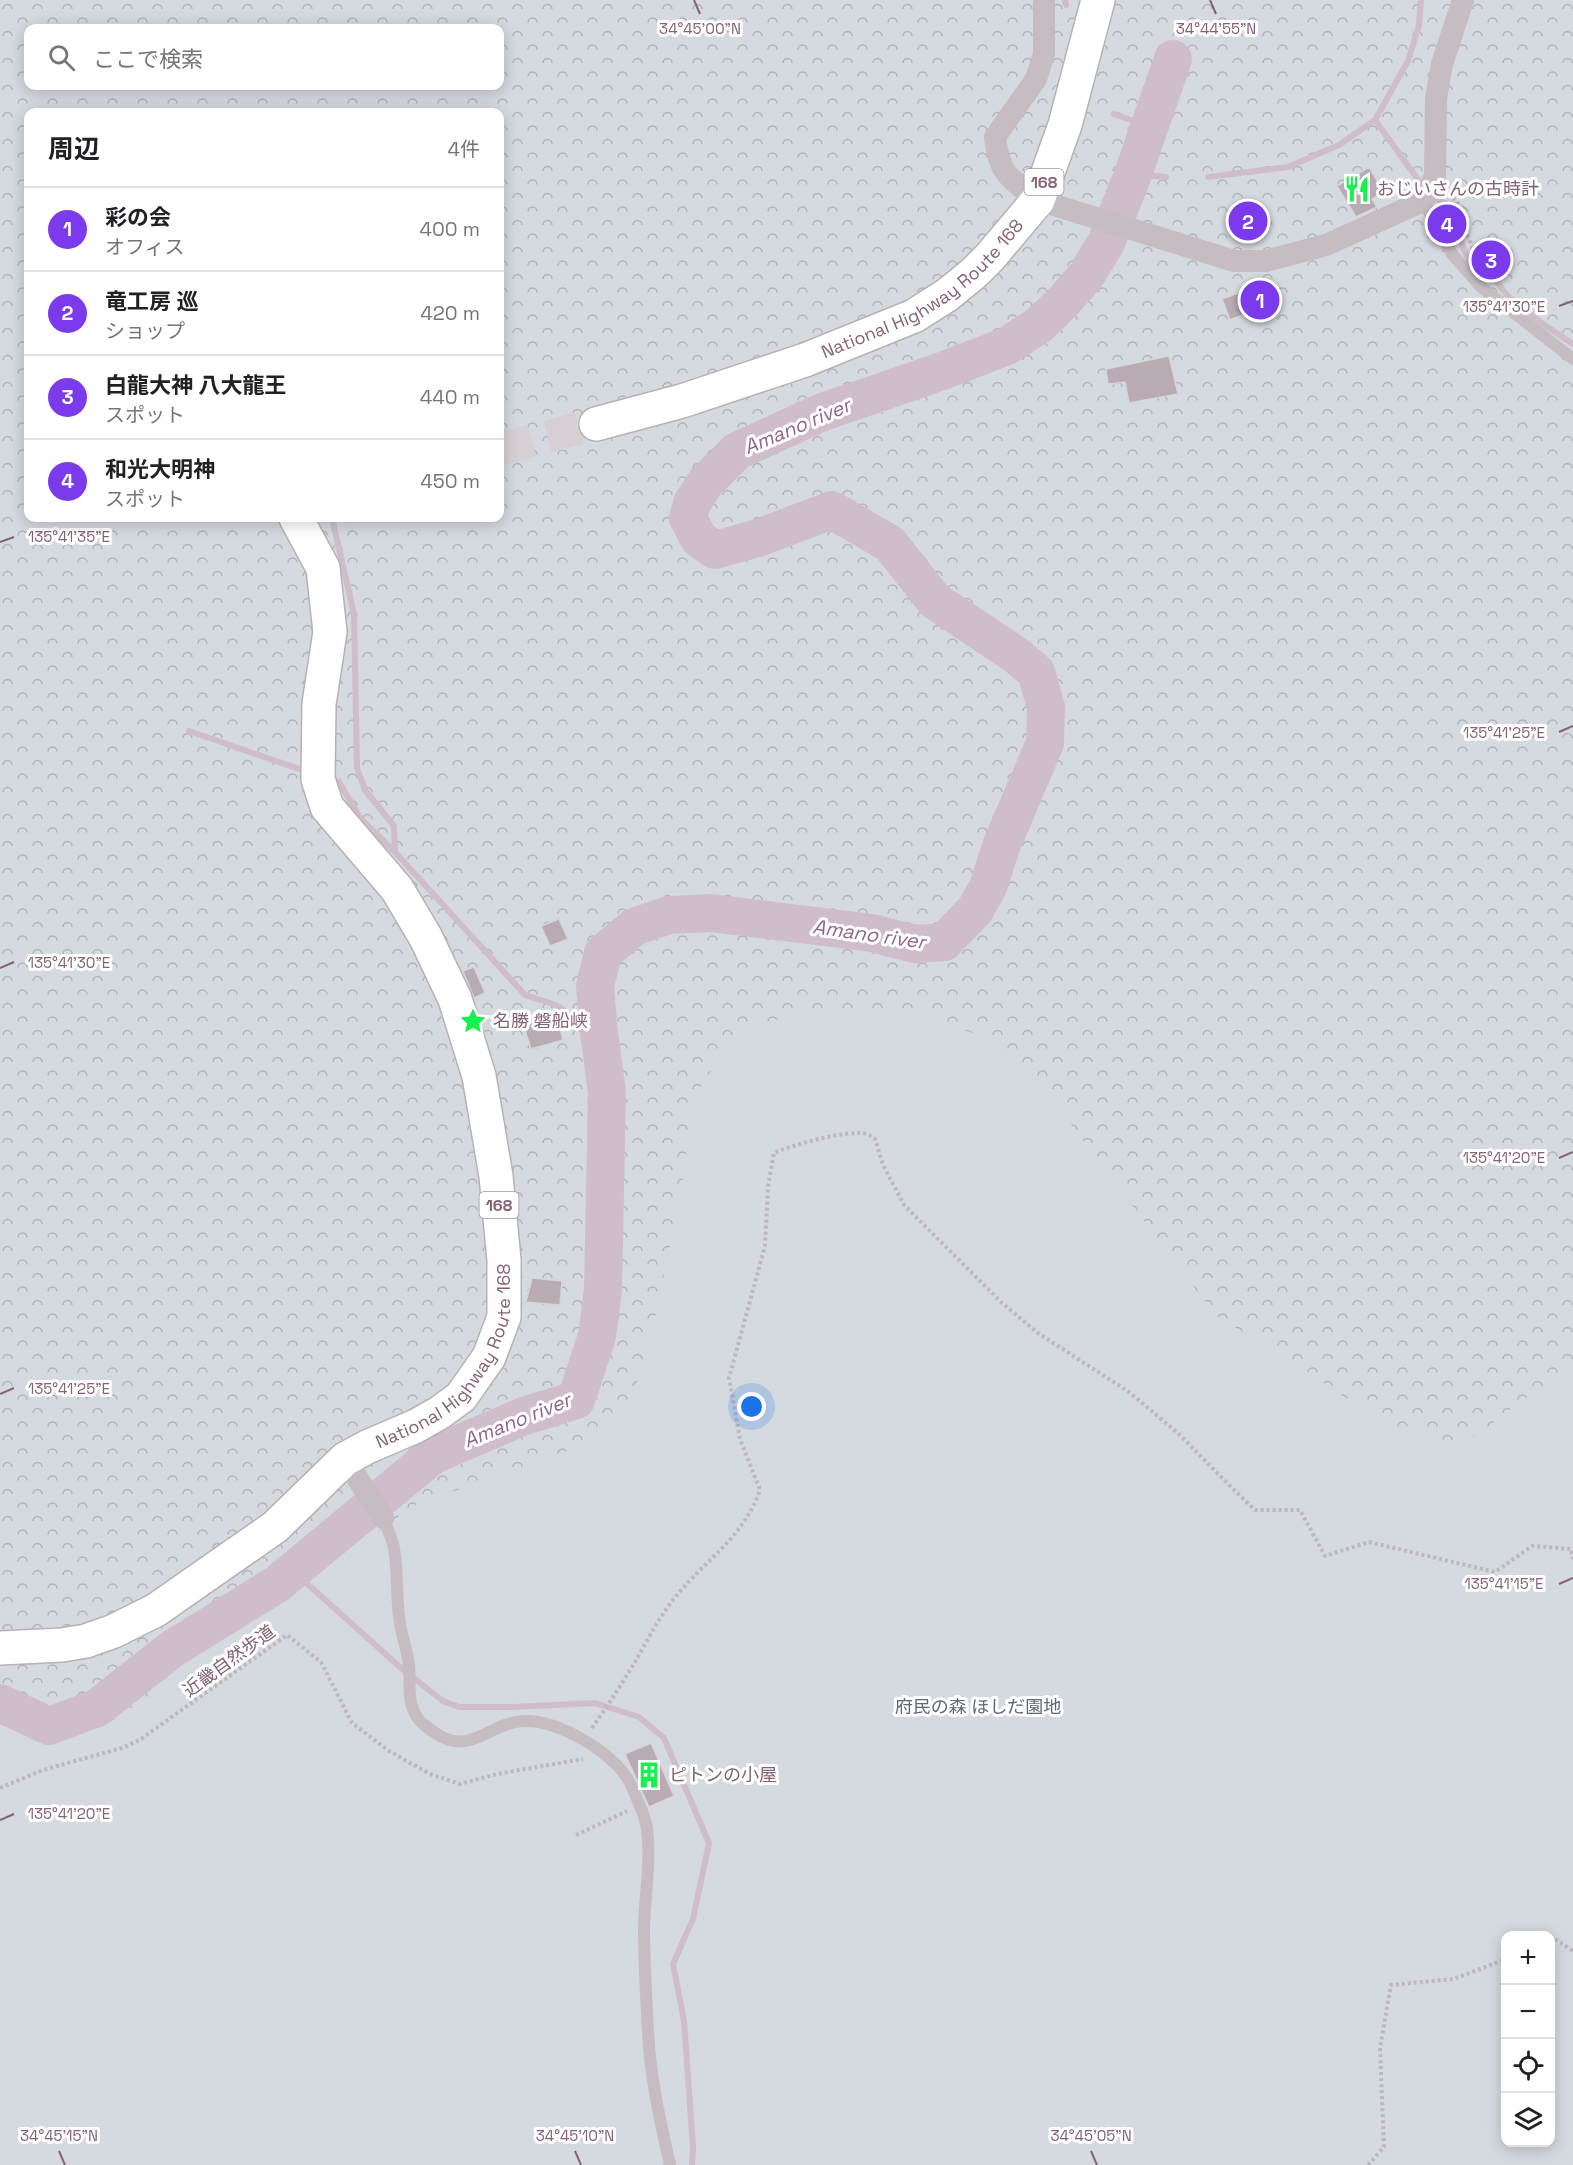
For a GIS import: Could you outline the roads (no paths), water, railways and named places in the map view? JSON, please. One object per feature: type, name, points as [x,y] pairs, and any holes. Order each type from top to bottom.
[{"type":"highway","name":"National Highway Route 168","points":[[596,424],[682,401],[805,360],[914,316],[947,295],[974,273],[1038,200],[1065,125],[1098,0]]},
{"type":"highway","name":"National Highway Route 168","points":[[0,1648],[62,1645],[86,1641],[114,1631],[156,1611],[274,1527],[350,1467],[367,1447],[416,1426],[440,1413],[461,1397],[489,1357],[504,1317],[504,1260],[496,1176],[479,1076],[455,999],[426,938],[397,888],[327,807],[318,779],[320,704],[330,632],[323,568],[298,522]]},
{"type":"street","points":[[1044,0],[1044,54],[1036,79],[995,137],[997,159],[1011,180],[1038,200],[1234,261],[1266,261],[1326,245],[1423,201],[1435,176],[1436,99],[1442,64],[1463,0]]},
{"type":"street","points":[[350,1467],[383,1518]]},
{"type":"lane","points":[[1423,201],[1452,254],[1481,287],[1573,359]]},
{"type":"lane","points":[[383,1518],[394,1546],[399,1618],[409,1667],[408,1692],[418,1719],[437,1734],[452,1741],[468,1742],[511,1723],[525,1721],[562,1730],[616,1763],[629,1781],[647,1825],[644,1929],[648,2034],[654,2095],[670,2165]]},
{"type":"waterway","points":[[1065,0],[1066,5]]},
{"type":"waterway","points":[[1208,177],[1288,167],[1339,145],[1375,120],[1408,61],[1419,25],[1421,0]]},
{"type":"waterway","name":"Amano river","points":[[0,1703],[49,1726],[97,1708],[172,1649],[277,1584],[433,1455],[524,1416],[576,1400],[597,1336],[603,1290],[607,1092],[595,986],[603,953],[634,927],[669,915],[710,913],[872,933],[915,944],[944,942],[975,910],[988,887],[1002,844],[1045,743],[1046,707],[1036,672],[1017,656],[935,601],[890,544],[832,510],[758,538],[715,550],[699,539],[688,518],[692,503],[705,483],[737,451],[820,413],[1007,346],[1039,325],[1085,277],[1106,243],[1173,59]]},
{"type":"waterway","points":[[1114,114],[1148,126]]},
{"type":"waterway","points":[[1375,120],[1419,181]]},
{"type":"waterway","points":[[1133,174],[1166,177]]},
{"type":"waterway","points":[[1438,200],[1455,211],[1464,251],[1476,268],[1489,272],[1517,304],[1573,344]]},
{"type":"waterway","points":[[333,522],[354,614],[357,768],[365,790],[394,826],[395,851]]},
{"type":"waterway","points":[[189,731],[308,772]]},
{"type":"waterway","points":[[329,779],[339,782],[361,819],[395,852],[525,995],[556,1005],[599,1033]]},
{"type":"waterway","points":[[293,1571],[401,1668],[443,1701],[459,1707],[595,1703],[639,1717],[664,1738],[709,1843],[693,1919],[673,1964],[684,2021],[693,2147],[692,2165]]},
{"type":"tunnel","points":[[504,448],[596,424]]},
{"type":"place","name":"おじいさんの古時計","points":[[1357,189]]},
{"type":"place","name":"竜工房 巡","points":[[1248,221]]},
{"type":"place","name":"和光大明神","points":[[1447,224]]},
{"type":"place","name":"白龍大神 八大龍王","points":[[1491,260]]},
{"type":"place","name":"彩の会","points":[[1260,300]]},
{"type":"place","name":"名勝 磐船峡","points":[[473,1021]]},
{"type":"place","name":"ピトンの小屋","points":[[649,1775]]},
{"type":"park label","name":"府民の森 ほしだ園地","points":[[978,1707]]}]
